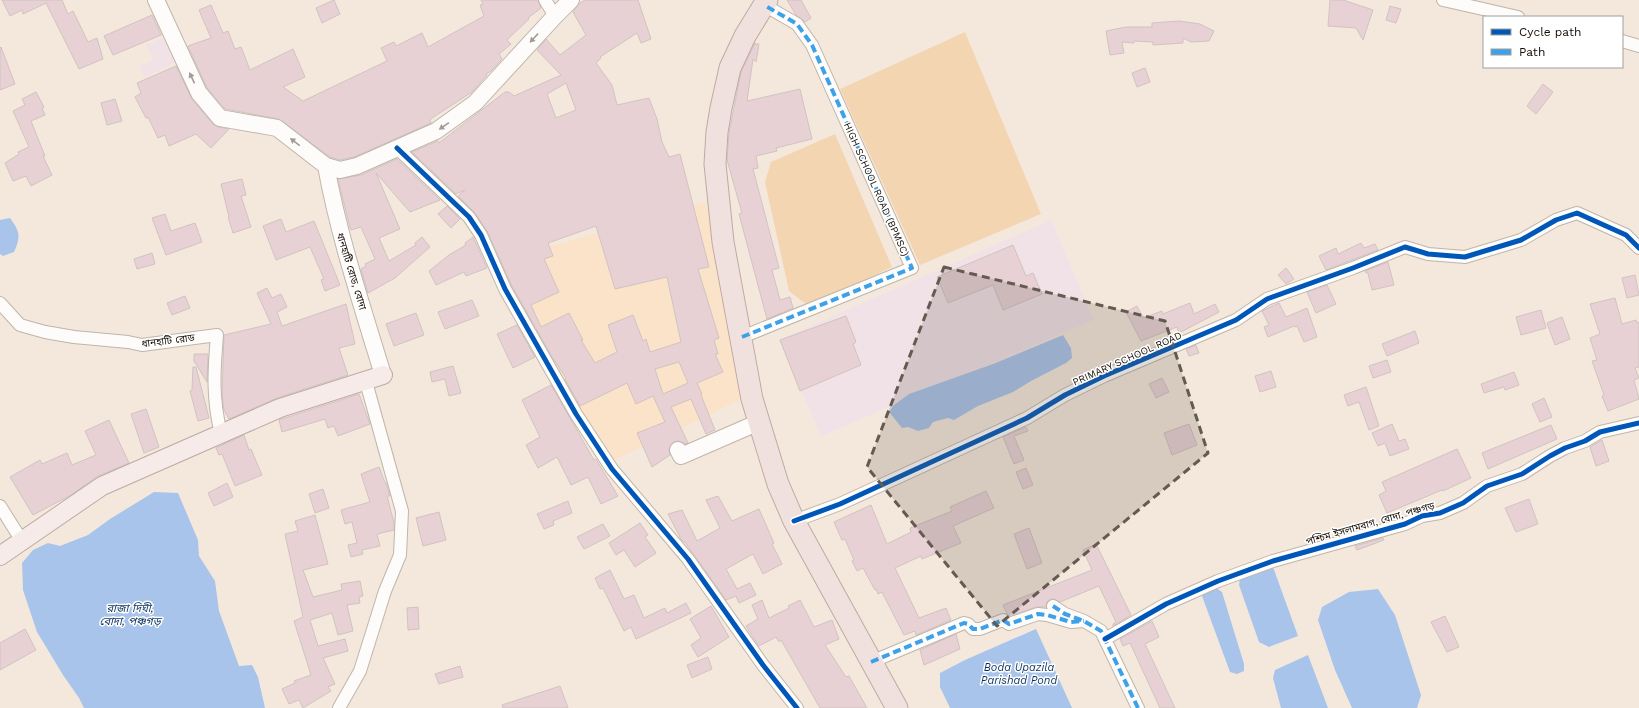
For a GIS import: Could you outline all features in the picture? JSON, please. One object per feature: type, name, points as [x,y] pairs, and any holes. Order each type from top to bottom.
[{"type":"highway","points":[[766,2],[745,36],[730,68],[724,90],[717,132],[715,164],[723,242],[742,337],[752,399],[775,477],[794,521],[897,708]]},
{"type":"main road","points":[[0,556],[102,486],[280,408],[374,378]]},
{"type":"street","points":[[156,0],[199,93],[220,118],[277,128],[326,166],[340,170],[357,166],[436,131],[475,103],[571,0]]},
{"type":"street","points":[[545,0],[555,16]]},
{"type":"street","points":[[1443,0],[1514,16]]},
{"type":"street","name":"HIGH SCHOOL ROAD (BPMSC)","points":[[742,337],[912,268],[812,45],[797,24],[766,2]]},
{"type":"street","points":[[1623,41],[1639,46]]},
{"type":"street","points":[[397,148],[469,217],[481,235],[505,289],[576,414],[612,468],[688,559],[763,665],[797,708]]},
{"type":"street","name":"ধানহাটি রোড, বোদা","points":[[326,166],[333,206],[374,378]]},
{"type":"street","name":"PRIMARY SCHOOL ROAD","points":[[794,521],[846,501],[1027,418],[1065,395],[1104,376],[1236,320],[1267,299],[1346,271],[1405,247],[1428,254],[1465,257],[1522,240],[1556,220],[1577,213],[1626,235],[1639,248]]},
{"type":"street","name":"ধানহাটি রোড","points":[[0,303],[20,324],[59,334],[142,345],[217,335],[214,383],[216,410],[221,434]]},
{"type":"street","points":[[339,708],[360,671],[385,591],[400,555],[402,511],[374,378]]},
{"type":"street","points":[[678,450],[681,456],[756,423]]},
{"type":"street","name":"পশ্চিম ইসলামবাগ, বোদা, পঞ্চগড়","points":[[1105,639],[1166,604],[1218,581],[1273,561],[1405,524],[1422,516],[1440,513],[1463,502],[1488,486],[1522,474],[1550,456],[1565,448],[1585,441],[1600,432],[1639,423]]},
{"type":"street","points":[[0,506],[22,541]]},
{"type":"street","points":[[1053,606],[1065,614],[1084,621],[1101,631],[1138,708]]},
{"type":"street","points":[[872,662],[964,623],[968,624],[973,630],[980,629],[1003,620],[1009,624],[1014,623],[1038,614],[1071,622],[1084,621]]},
{"type":"highlighted area","points":[[944,267],[1165,321],[1208,453],[997,626],[867,467]]},
{"type":"shaded area","points":[[965,32],[1041,214],[920,265],[840,89]]},
{"type":"shaded area","points":[[163,38],[175,63],[145,77],[140,66],[154,60],[146,45]]},
{"type":"shaded area","points":[[835,134],[892,267],[840,292],[807,305],[789,291],[765,182],[771,162]]},
{"type":"shaded area","points":[[705,202],[724,263],[748,396],[602,466],[598,456],[574,426],[488,268],[552,246]]},
{"type":"shaded area","points":[[1051,220],[1094,320],[821,436],[779,340]]},
{"type":"water","points":[[10,218],[18,231],[18,242],[14,252],[3,256],[0,254],[0,220]]},
{"type":"water","points":[[1063,335],[1071,348],[1072,358],[1066,363],[1013,392],[978,406],[954,420],[948,418],[933,422],[929,428],[918,431],[908,427],[902,428],[889,412],[894,405],[909,394],[993,364]]},
{"type":"water","name":"রাজা দিঘী, বোদা, পঞ্চগড়","points":[[154,492],[178,493],[198,540],[199,556],[215,581],[219,611],[239,666],[252,665],[258,677],[265,708],[84,708],[37,632],[23,590],[22,563],[33,550],[48,543],[60,546],[88,535],[110,519]]},
{"type":"water","points":[[1273,567],[1298,636],[1269,647],[1259,642],[1239,585],[1240,578]]},
{"type":"water","points":[[1215,587],[1222,592],[1244,664],[1244,671],[1237,674],[1230,672],[1202,596],[1205,590]]},
{"type":"water","points":[[1378,589],[1395,615],[1421,695],[1417,708],[1352,708],[1335,670],[1318,620],[1322,607],[1349,592]]},
{"type":"water","name":"Boda Upazila Parishad Pond","points":[[1036,629],[1072,708],[950,708],[940,687],[940,673],[965,660]]},
{"type":"water","points":[[1308,655],[1328,708],[1281,708],[1273,678],[1275,670]]},
{"type":"building","points":[[2,0],[62,0],[68,14],[73,11],[88,42],[97,38],[103,59],[79,69],[46,3],[23,14],[22,10],[10,16]]},
{"type":"building","points":[[334,0],[340,14],[322,23],[316,8]]},
{"type":"building","points":[[481,0],[538,0],[541,8],[528,18],[529,19],[507,40],[511,44],[499,54],[502,59],[491,71],[486,74],[487,75],[472,92],[432,118],[430,120],[431,123],[354,157],[340,160],[330,157],[279,119],[225,109],[207,88],[188,46],[211,38],[199,10],[211,5],[223,33],[228,31],[235,49],[241,47],[250,70],[293,49],[305,77],[283,87],[303,101],[387,61],[381,48],[394,42],[396,46],[422,33],[428,47],[484,16],[480,5],[483,4]]},
{"type":"building","points":[[585,0],[638,0],[651,39],[641,43],[637,33],[600,57],[601,58],[596,63],[612,85],[617,105],[649,98],[657,119],[662,142],[669,157],[680,154],[709,267],[698,269],[719,338],[714,340],[718,354],[715,354],[723,372],[697,383],[715,430],[706,434],[691,399],[671,407],[688,443],[685,444],[679,441],[673,442],[669,449],[670,455],[652,467],[637,433],[665,422],[653,396],[636,404],[627,383],[580,406],[565,379],[566,378],[552,357],[512,286],[487,231],[474,212],[458,196],[465,190],[456,194],[412,152],[438,141],[439,143],[505,92],[509,92],[514,96],[561,75],[537,50],[546,39],[560,55],[586,35],[573,12],[580,3]],"holes":[[[566,83],[576,110],[556,118],[547,94]],[[596,226],[615,289],[667,277],[681,342],[650,352],[646,339],[643,341],[633,315],[608,325],[617,352],[595,363],[581,340],[583,340],[569,313],[541,327],[531,305],[559,292],[544,259],[553,256],[548,243]],[[679,362],[688,383],[663,394],[655,369]]]},
{"type":"building","points":[[787,0],[801,0],[811,18],[805,22],[796,15]]},
{"type":"building","points":[[1330,0],[1343,0],[1373,10],[1363,40],[1356,28],[1328,26]]},
{"type":"building","points":[[1390,6],[1401,9],[1396,23],[1386,20]]},
{"type":"building","points":[[152,15],[161,35],[113,55],[104,36]]},
{"type":"building","points":[[1179,21],[1200,24],[1214,31],[1209,41],[1191,42],[1183,38],[1183,43],[1153,45],[1153,42],[1122,42],[1124,53],[1110,55],[1106,31],[1126,27],[1152,27],[1152,23]]},
{"type":"building","points":[[755,43],[759,44],[756,62],[753,59],[747,101],[800,89],[812,139],[776,148],[777,151],[756,156],[758,168],[753,169],[779,268],[772,270],[780,300],[790,297],[793,308],[767,319],[739,214],[742,213],[727,160],[729,133],[741,72]]},
{"type":"building","points":[[1,47],[15,84],[0,90],[0,48]]},
{"type":"building","points":[[176,66],[192,99],[213,124],[218,127],[229,129],[211,148],[196,134],[169,146],[165,135],[158,138],[148,117],[146,118],[135,97],[141,93],[137,83]]},
{"type":"building","points":[[1145,68],[1150,82],[1137,87],[1132,73]]},
{"type":"building","points":[[1543,84],[1553,92],[1536,114],[1527,106]]},
{"type":"building","points":[[36,92],[44,107],[42,108],[45,115],[31,121],[45,156],[43,156],[52,175],[31,186],[26,176],[13,181],[5,163],[19,154],[18,152],[29,147],[13,111],[25,105],[22,99]]},
{"type":"building","points":[[115,99],[122,121],[107,125],[101,103]]},
{"type":"building","points":[[397,159],[440,200],[410,212],[376,173],[400,229],[379,238],[389,261],[416,245],[415,243],[422,237],[430,247],[395,278],[368,293],[361,269],[366,266],[365,264],[375,259],[361,227],[351,230],[350,228],[338,179],[361,175]]},
{"type":"building","points":[[242,179],[246,195],[241,196],[251,227],[233,233],[221,184]]},
{"type":"building","points":[[447,206],[460,219],[451,228],[438,214]]},
{"type":"building","points":[[165,214],[171,231],[195,223],[202,242],[166,255],[152,218]]},
{"type":"building","points":[[281,219],[286,232],[314,221],[340,285],[325,291],[321,280],[324,279],[310,247],[276,260],[263,226]]},
{"type":"building","points":[[473,237],[487,268],[466,276],[464,272],[436,285],[429,271],[449,255],[466,245],[465,243]]},
{"type":"building","points":[[1361,243],[1364,248],[1375,244],[1378,250],[1326,270],[1319,256],[1336,248],[1338,254]]},
{"type":"building","points":[[1013,245],[1026,276],[1033,273],[1042,294],[1003,310],[993,285],[948,303],[937,277]]},
{"type":"building","points":[[152,253],[155,264],[137,269],[134,259]]},
{"type":"building","points":[[1388,262],[1394,285],[1372,290],[1368,273],[1365,271]]},
{"type":"building","points":[[1286,268],[1294,279],[1286,284],[1278,275]]},
{"type":"building","points":[[1635,275],[1639,295],[1627,298],[1622,278]]},
{"type":"building","points":[[1327,285],[1336,304],[1316,313],[1307,292]]},
{"type":"building","points":[[267,288],[272,298],[281,294],[287,307],[277,312],[282,326],[346,304],[355,344],[339,348],[348,375],[277,398],[229,419],[224,410],[222,395],[224,335],[271,324],[257,293]]},
{"type":"building","points":[[185,296],[190,308],[172,315],[167,303]]},
{"type":"building","points":[[1615,298],[1622,324],[1636,320],[1637,323],[1639,322],[1639,367],[1635,368],[1639,378],[1634,380],[1639,399],[1608,411],[1592,361],[1597,360],[1590,338],[1600,334],[1590,304]]},
{"type":"building","points":[[472,300],[479,316],[445,329],[438,312]]},
{"type":"building","points":[[1190,303],[1194,314],[1215,304],[1219,312],[1179,333],[1177,327],[1141,341],[1126,312],[1137,306],[1143,318],[1162,311],[1163,314]]},
{"type":"building","points":[[1279,303],[1286,317],[1307,308],[1317,337],[1304,342],[1297,326],[1294,326],[1268,337],[1264,327],[1269,325],[1262,311]]},
{"type":"building","points":[[1541,310],[1546,328],[1521,335],[1516,317]]},
{"type":"building","points":[[416,313],[424,335],[394,346],[386,324]]},
{"type":"building","points":[[846,316],[856,342],[853,344],[861,365],[800,391],[780,340]]},
{"type":"building","points":[[1562,317],[1570,339],[1555,345],[1547,323]]},
{"type":"building","points":[[517,325],[535,357],[513,368],[497,334]]},
{"type":"building","points":[[1415,331],[1419,343],[1387,356],[1382,344]]},
{"type":"building","points":[[1196,345],[1199,353],[1189,356],[1186,349]]},
{"type":"building","points":[[194,354],[208,354],[207,382],[194,361]]},
{"type":"building","points":[[1387,360],[1391,372],[1373,378],[1369,366]]},
{"type":"building","points":[[453,366],[461,393],[449,396],[445,379],[432,382],[430,372]]},
{"type":"building","points":[[193,367],[196,367],[209,418],[198,421],[190,391],[192,390]]},
{"type":"building","points":[[1271,371],[1276,387],[1260,392],[1255,376]]},
{"type":"building","points":[[1514,372],[1519,385],[1505,390],[1504,387],[1484,393],[1481,384]]},
{"type":"building","points":[[1162,378],[1169,392],[1156,398],[1149,384]]},
{"type":"building","points":[[551,385],[594,460],[596,459],[618,496],[601,504],[588,477],[571,485],[557,457],[538,468],[526,445],[540,437],[522,400]]},
{"type":"building","points":[[1366,387],[1379,426],[1369,430],[1359,402],[1348,406],[1344,395]]},
{"type":"building","points":[[359,394],[370,424],[338,436],[334,426],[328,428],[325,419],[282,432],[279,420]]},
{"type":"building","points":[[1544,398],[1552,417],[1540,422],[1532,404]]},
{"type":"building","points":[[146,409],[159,447],[144,453],[131,414]]},
{"type":"building","points":[[109,420],[129,463],[98,476],[71,495],[33,515],[10,477],[40,460],[42,464],[67,453],[72,465],[96,455],[85,431]]},
{"type":"building","points":[[1189,424],[1197,445],[1172,455],[1164,433]]},
{"type":"building","points":[[1392,424],[1399,441],[1405,439],[1409,449],[1390,456],[1385,443],[1378,446],[1372,433]]},
{"type":"building","points":[[1551,425],[1557,439],[1488,469],[1482,453]]},
{"type":"building","points":[[1026,427],[1028,431],[1014,436],[1024,460],[1014,464],[1003,437]]},
{"type":"building","points":[[244,435],[249,450],[251,449],[262,475],[235,486],[222,454],[219,455],[216,448]]},
{"type":"building","points":[[1602,440],[1609,461],[1596,466],[1590,447]]},
{"type":"building","points":[[1457,449],[1471,478],[1443,491],[1442,490],[1387,513],[1379,495],[1386,491],[1382,482]]},
{"type":"building","points":[[379,467],[390,496],[387,496],[394,523],[394,530],[377,534],[380,546],[362,550],[363,554],[351,557],[348,545],[357,543],[352,522],[345,524],[341,510],[370,502],[361,474]]},
{"type":"building","points":[[1026,468],[1033,485],[1023,489],[1016,472]]},
{"type":"building","points":[[227,483],[233,497],[214,506],[208,493]]},
{"type":"building","points":[[323,489],[329,508],[315,513],[309,494]]},
{"type":"building","points":[[986,491],[994,508],[953,526],[961,543],[922,559],[921,556],[895,568],[919,618],[946,608],[951,620],[916,635],[915,631],[904,635],[882,592],[878,594],[863,568],[857,571],[845,539],[842,540],[834,522],[871,505],[887,544],[911,532],[910,528],[952,511],[950,507]]},
{"type":"building","points":[[718,496],[732,521],[759,509],[774,543],[772,544],[782,564],[763,574],[753,554],[726,569],[737,589],[750,583],[756,595],[739,603],[736,596],[726,600],[685,542],[681,539],[668,514],[682,510],[697,541],[720,528],[706,500]]},
{"type":"building","points":[[1529,499],[1538,524],[1516,532],[1505,508]]},
{"type":"building","points":[[568,501],[572,513],[553,521],[554,525],[544,529],[537,514]]},
{"type":"building","points":[[439,512],[446,540],[423,546],[416,518]]},
{"type":"building","points":[[315,515],[328,564],[303,570],[313,597],[342,590],[341,584],[360,581],[363,596],[359,597],[360,603],[347,605],[353,631],[338,635],[332,613],[310,620],[318,646],[345,639],[348,651],[323,658],[335,684],[328,687],[331,691],[303,708],[299,700],[289,704],[282,689],[295,683],[294,681],[311,675],[294,621],[303,617],[285,534],[298,531],[295,521]]},
{"type":"building","points":[[640,523],[648,535],[645,537],[656,553],[635,567],[624,550],[616,555],[609,543]]},
{"type":"building","points":[[603,524],[610,536],[584,549],[577,537]]},
{"type":"building","points":[[1029,528],[1042,563],[1027,569],[1014,534]]},
{"type":"building","points":[[1383,538],[1384,540],[1357,550],[1355,546]]},
{"type":"building","points":[[1096,544],[1131,615],[1113,626],[1116,622],[1099,586],[1060,602],[1050,599],[1047,602],[1046,607],[1036,607],[1010,616],[1007,614],[1003,605],[1092,570],[1083,550]]},
{"type":"building","points":[[610,570],[624,599],[634,595],[644,618],[665,608],[667,613],[686,603],[691,613],[636,639],[631,627],[624,631],[603,588],[600,589],[595,578]]},
{"type":"building","points":[[762,600],[769,618],[789,608],[788,606],[800,600],[814,627],[832,620],[839,639],[825,645],[846,677],[849,676],[867,708],[820,708],[781,640],[779,642],[776,637],[759,646],[746,626],[758,619],[752,605]]},
{"type":"building","points":[[711,606],[729,637],[698,657],[691,645],[701,638],[690,619]]},
{"type":"building","points":[[418,607],[419,629],[408,630],[407,608]]},
{"type":"building","points":[[1445,616],[1459,647],[1447,652],[1431,622]]},
{"type":"building","points":[[1152,621],[1159,637],[1145,644],[1175,708],[1160,708],[1130,643],[1123,646],[1120,639]]},
{"type":"building","points":[[25,629],[36,650],[0,670],[0,643]]},
{"type":"building","points":[[956,634],[960,649],[924,665],[920,650]]},
{"type":"building","points":[[708,657],[712,669],[692,678],[687,665]]},
{"type":"building","points":[[460,666],[463,677],[439,684],[435,674]]},
{"type":"building","points":[[560,686],[568,708],[503,708],[502,705]]},
{"type":"marked path","points":[[742,337],[912,268],[812,45],[797,24],[764,5]]},
{"type":"marked path","points":[[1053,606],[1065,614],[1084,621],[1101,631],[1138,708]]},
{"type":"marked path","points":[[871,662],[964,623],[968,624],[973,629],[980,629],[1003,620],[1009,624],[1038,614],[1071,622],[1084,621]]},
{"type":"cycle path","points":[[397,148],[469,217],[481,235],[505,289],[576,414],[612,469],[688,559],[763,665],[797,708]]},
{"type":"cycle path","points":[[794,521],[840,504],[1027,418],[1065,395],[1104,376],[1236,320],[1267,299],[1353,268],[1405,247],[1428,254],[1465,257],[1521,240],[1556,220],[1577,213],[1626,235],[1639,248]]},
{"type":"cycle path","points":[[1105,639],[1166,604],[1218,581],[1273,561],[1405,524],[1422,516],[1440,513],[1463,503],[1487,486],[1522,474],[1550,456],[1565,448],[1585,441],[1600,432],[1639,423]]}]
